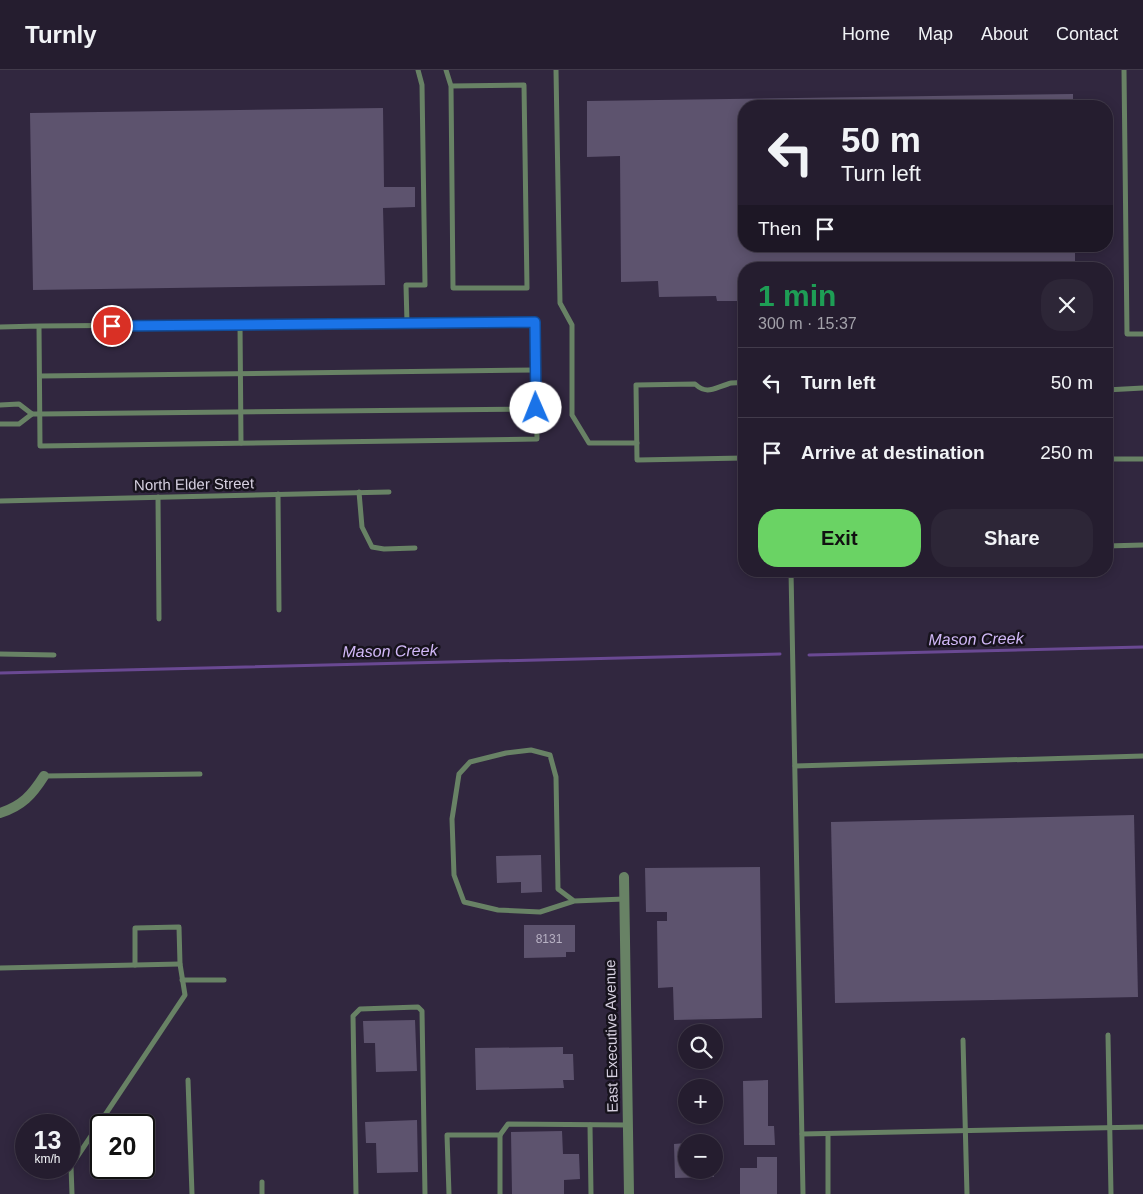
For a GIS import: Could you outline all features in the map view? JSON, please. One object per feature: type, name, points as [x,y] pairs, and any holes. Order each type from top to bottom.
[{"type":"street","points":[[0,812],[17,807],[32,796],[44,776]]},
{"type":"street","name":"East Executive Avenue","points":[[624,877],[629,1194]]},
{"type":"lane","points":[[407,323],[406,285],[425,284],[422,85],[418,70]]},
{"type":"lane","points":[[446,70],[450,86],[453,288],[527,288],[524,85],[450,86]]},
{"type":"lane","points":[[556,70],[560,302],[572,325],[572,415],[589,443],[637,443]]},
{"type":"lane","points":[[1124,70],[1127,334],[1143,334]]},
{"type":"lane","points":[[0,327],[39,326],[240,324],[535,322],[537,439],[40,446],[39,326]]},
{"type":"lane","points":[[240,324],[241,443]]},
{"type":"lane","points":[[40,376],[536,370]]},
{"type":"lane","points":[[738,383],[728,383],[716,390],[701,390],[695,384],[636,385],[637,460],[738,458]]},
{"type":"lane","points":[[1113,390],[1143,388]]},
{"type":"lane","points":[[0,405],[19,404],[32,414],[536,408]]},
{"type":"lane","points":[[0,424],[19,424],[32,414]]},
{"type":"lane","points":[[1113,461],[1143,459]]},
{"type":"lane","points":[[359,492],[362,527],[372,547],[384,549],[415,548]]},
{"type":"lane","name":"North Elder Street","points":[[0,500],[389,492]]},
{"type":"lane","points":[[278,494],[279,610]]},
{"type":"lane","points":[[158,497],[159,618]]},
{"type":"lane","points":[[1113,546],[1143,545]]},
{"type":"lane","points":[[791,577],[802,1194]]},
{"type":"lane","points":[[0,654],[54,655]]},
{"type":"lane","points":[[574,901],[558,889],[556,778],[550,756],[531,750],[506,753],[470,762],[458,774],[452,819],[454,875],[464,902],[498,910],[540,912],[574,901],[624,899]]},
{"type":"lane","points":[[795,766],[1143,756]]},
{"type":"lane","points":[[44,776],[200,774]]},
{"type":"lane","points":[[72,1194],[71,1166],[185,995],[180,964],[179,927],[135,928],[135,965]]},
{"type":"lane","points":[[0,968],[180,964]]},
{"type":"lane","points":[[182,980],[224,980]]},
{"type":"lane","points":[[356,1194],[353,1016],[360,1009],[418,1007],[422,1010],[425,1194]]},
{"type":"lane","points":[[1108,1035],[1111,1194]]},
{"type":"lane","points":[[963,1040],[966,1194]]},
{"type":"lane","points":[[188,1080],[192,1194]]},
{"type":"lane","points":[[500,1194],[500,1135],[508,1124],[627,1125]]},
{"type":"lane","points":[[590,1125],[591,1194]]},
{"type":"lane","points":[[802,1134],[1143,1127]]},
{"type":"lane","points":[[828,1134],[828,1194]]},
{"type":"lane","points":[[449,1194],[447,1135],[500,1135]]},
{"type":"lane","points":[[262,1182],[262,1194]]},
{"type":"building","points":[[1073,94],[1073,100],[738,100],[738,252],[1075,252],[1075,262],[738,262],[738,301],[717,301],[716,296],[659,297],[658,281],[621,282],[620,156],[587,157],[587,101]]},
{"type":"building","points":[[383,108],[384,187],[415,187],[415,207],[383,208],[385,285],[33,290],[30,113]]},
{"type":"building","points":[[1134,815],[1138,997],[835,1003],[831,822]]},
{"type":"building","points":[[541,855],[542,892],[521,893],[521,882],[497,883],[496,856]]},
{"type":"building","points":[[760,867],[762,1018],[674,1020],[673,987],[658,988],[657,921],[667,921],[667,912],[646,912],[645,868]]},
{"type":"building","points":[[524,925],[575,925],[575,952],[566,952],[566,957],[524,958]]},
{"type":"building","points":[[415,1020],[417,1071],[376,1072],[375,1043],[364,1043],[363,1021]]},
{"type":"building","points":[[563,1047],[563,1054],[573,1054],[574,1080],[563,1080],[564,1088],[476,1090],[475,1048]]},
{"type":"building","points":[[768,1080],[768,1126],[774,1126],[775,1145],[744,1145],[743,1081]]},
{"type":"building","points":[[417,1120],[418,1172],[377,1173],[376,1143],[366,1143],[365,1122]]},
{"type":"building","points":[[562,1131],[563,1154],[579,1154],[580,1179],[564,1180],[564,1194],[512,1194],[511,1132]]},
{"type":"building","points":[[674,1144],[678,1144],[678,1178],[675,1178]]},
{"type":"building","points":[[757,1157],[777,1157],[777,1194],[740,1194],[740,1168],[757,1168]]},
{"type":"waterway","name":"Mason Creek","points":[[809,655],[1143,647]]},
{"type":"waterway","name":"Mason Creek","points":[[0,673],[780,654]]},
{"type":"route","points":[[112,326],[535,322],[536,408]]}]
